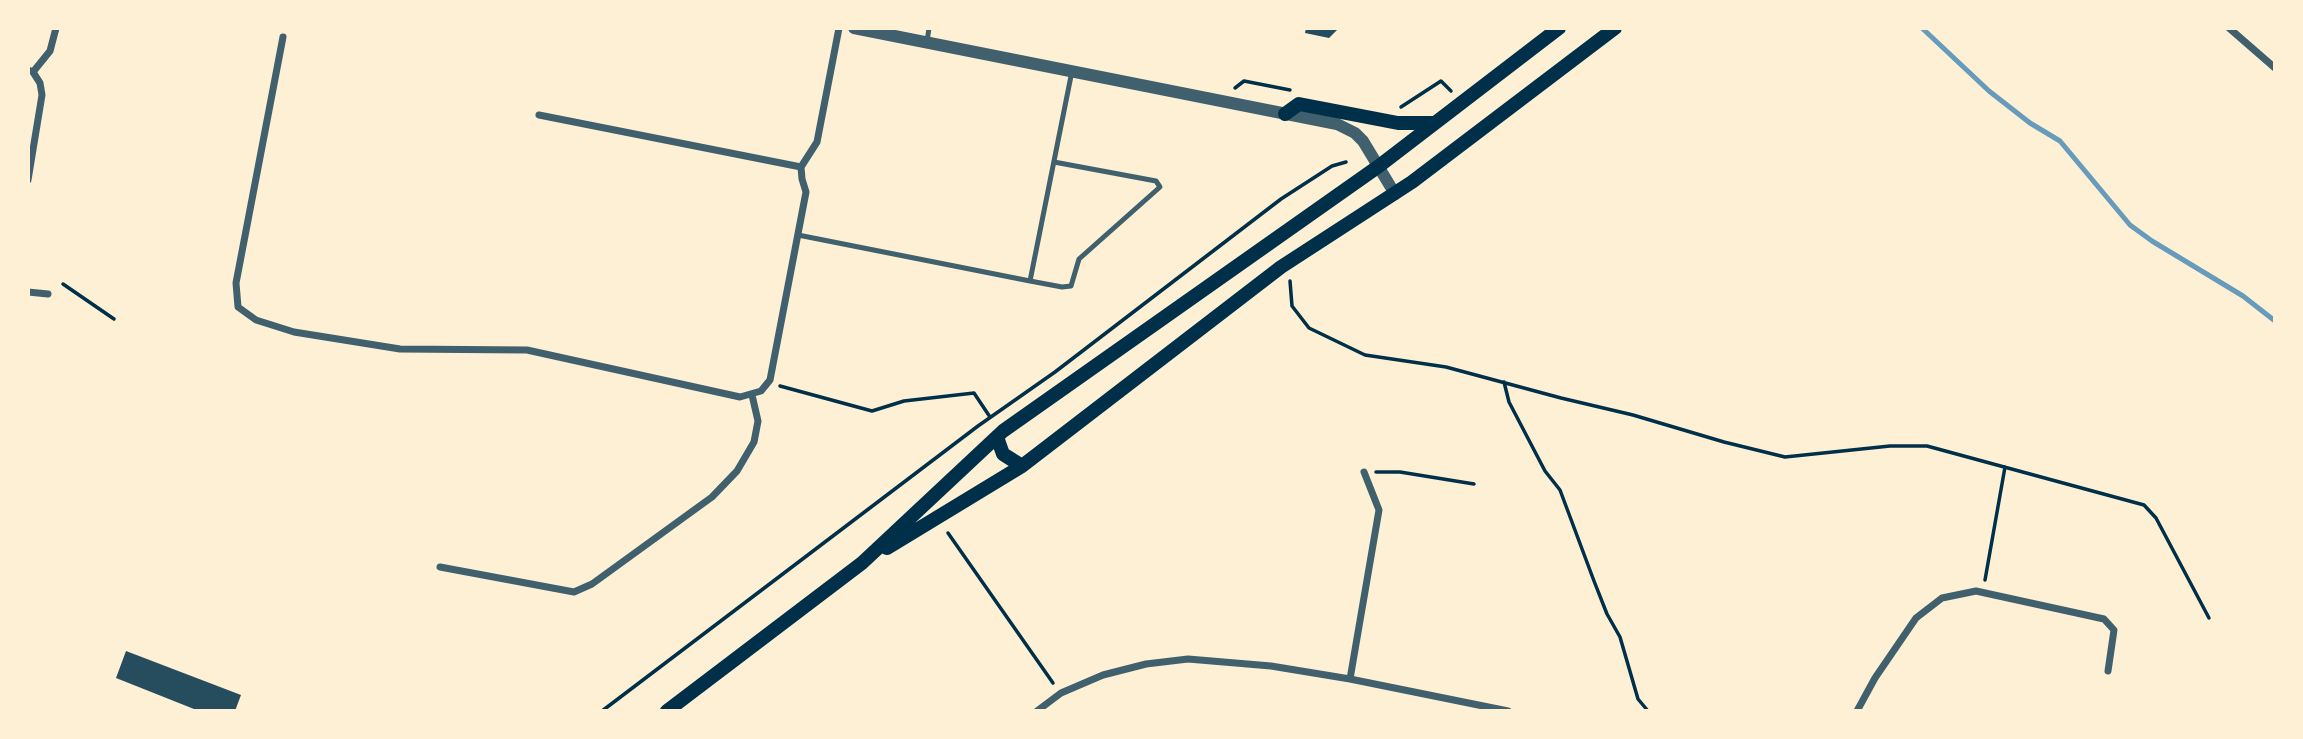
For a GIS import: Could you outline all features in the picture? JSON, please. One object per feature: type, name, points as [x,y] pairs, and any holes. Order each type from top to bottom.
[{"type":"main road","points":[[667,711],[862,563],[997,436],[1379,166],[1559,28]]},
{"type":"main road","points":[[862,563],[1023,466],[1281,267],[1395,194],[1615,28]]},
{"type":"main road","points":[[1285,114],[1299,104],[1398,123],[1435,123]]},
{"type":"main road","points":[[997,436],[1003,453],[1023,466]]},
{"type":"street","points":[[28,180],[42,95],[40,83],[30,71],[50,51],[56,28]]},
{"type":"street","points":[[283,37],[236,283],[239,307],[256,320],[294,332],[400,349],[527,351],[552,354],[733,396],[752,395],[761,391],[770,380],[806,192],[801,167],[817,142],[839,28]]},
{"type":"street","points":[[854,28],[1337,124],[1355,133],[1395,194]]},
{"type":"street","points":[[2229,28],[2275,68]]},
{"type":"street","points":[[538,115],[801,167]]},
{"type":"street","points":[[28,292],[48,294]]},
{"type":"street","points":[[440,567],[573,592],[592,584],[712,497],[737,471],[754,442],[758,421],[752,395]]},
{"type":"street","points":[[1350,679],[1379,510],[1364,472]]},
{"type":"street","points":[[1857,711],[1875,678],[1916,618],[1942,598],[1976,591],[2104,619],[2114,630],[2108,671]]},
{"type":"street","points":[[1037,711],[1061,694],[1103,675],[1146,664],[1188,659],[1271,666],[1508,711]]},
{"type":"lane","points":[[926,42],[929,28]]},
{"type":"lane","points":[[1030,281],[1072,71]]},
{"type":"lane","points":[[798,235],[1062,287],[1070,286],[1079,259],[1160,187],[1156,181],[1054,162]]},
{"type":"path","points":[[1396,109],[1441,80]]},
{"type":"path","points":[[1219,100],[1244,81],[1291,90]]},
{"type":"path","points":[[602,711],[1281,199],[1332,166],[1346,162]]},
{"type":"path","points":[[1290,281],[1292,306],[1309,328],[1365,355],[1446,367],[1785,457],[1890,446],[1927,446],[2144,505],[2156,518],[2209,618]]},
{"type":"path","points":[[63,285],[114,319]]},
{"type":"path","points":[[770,380],[797,391],[872,411],[904,401],[974,393],[990,417]]},
{"type":"path","points":[[1504,383],[1509,402],[1527,437],[1545,471],[1560,490],[1607,614],[1620,636],[1638,699],[1648,711]]},
{"type":"path","points":[[1983,593],[2005,467]]},
{"type":"path","points":[[1364,472],[1400,472],[1474,484]]},
{"type":"path","points":[[948,533],[1061,694]]},
{"type":"building","points":[[1306,28],[1339,28],[1329,38],[1305,33]]},
{"type":"building","points":[[126,651],[241,695],[235,711],[199,711],[116,678]]},
{"type":"waterway","points":[[1922,28],[1989,91],[2030,123],[2060,141],[2130,225],[2243,296],[2275,321]]}]
